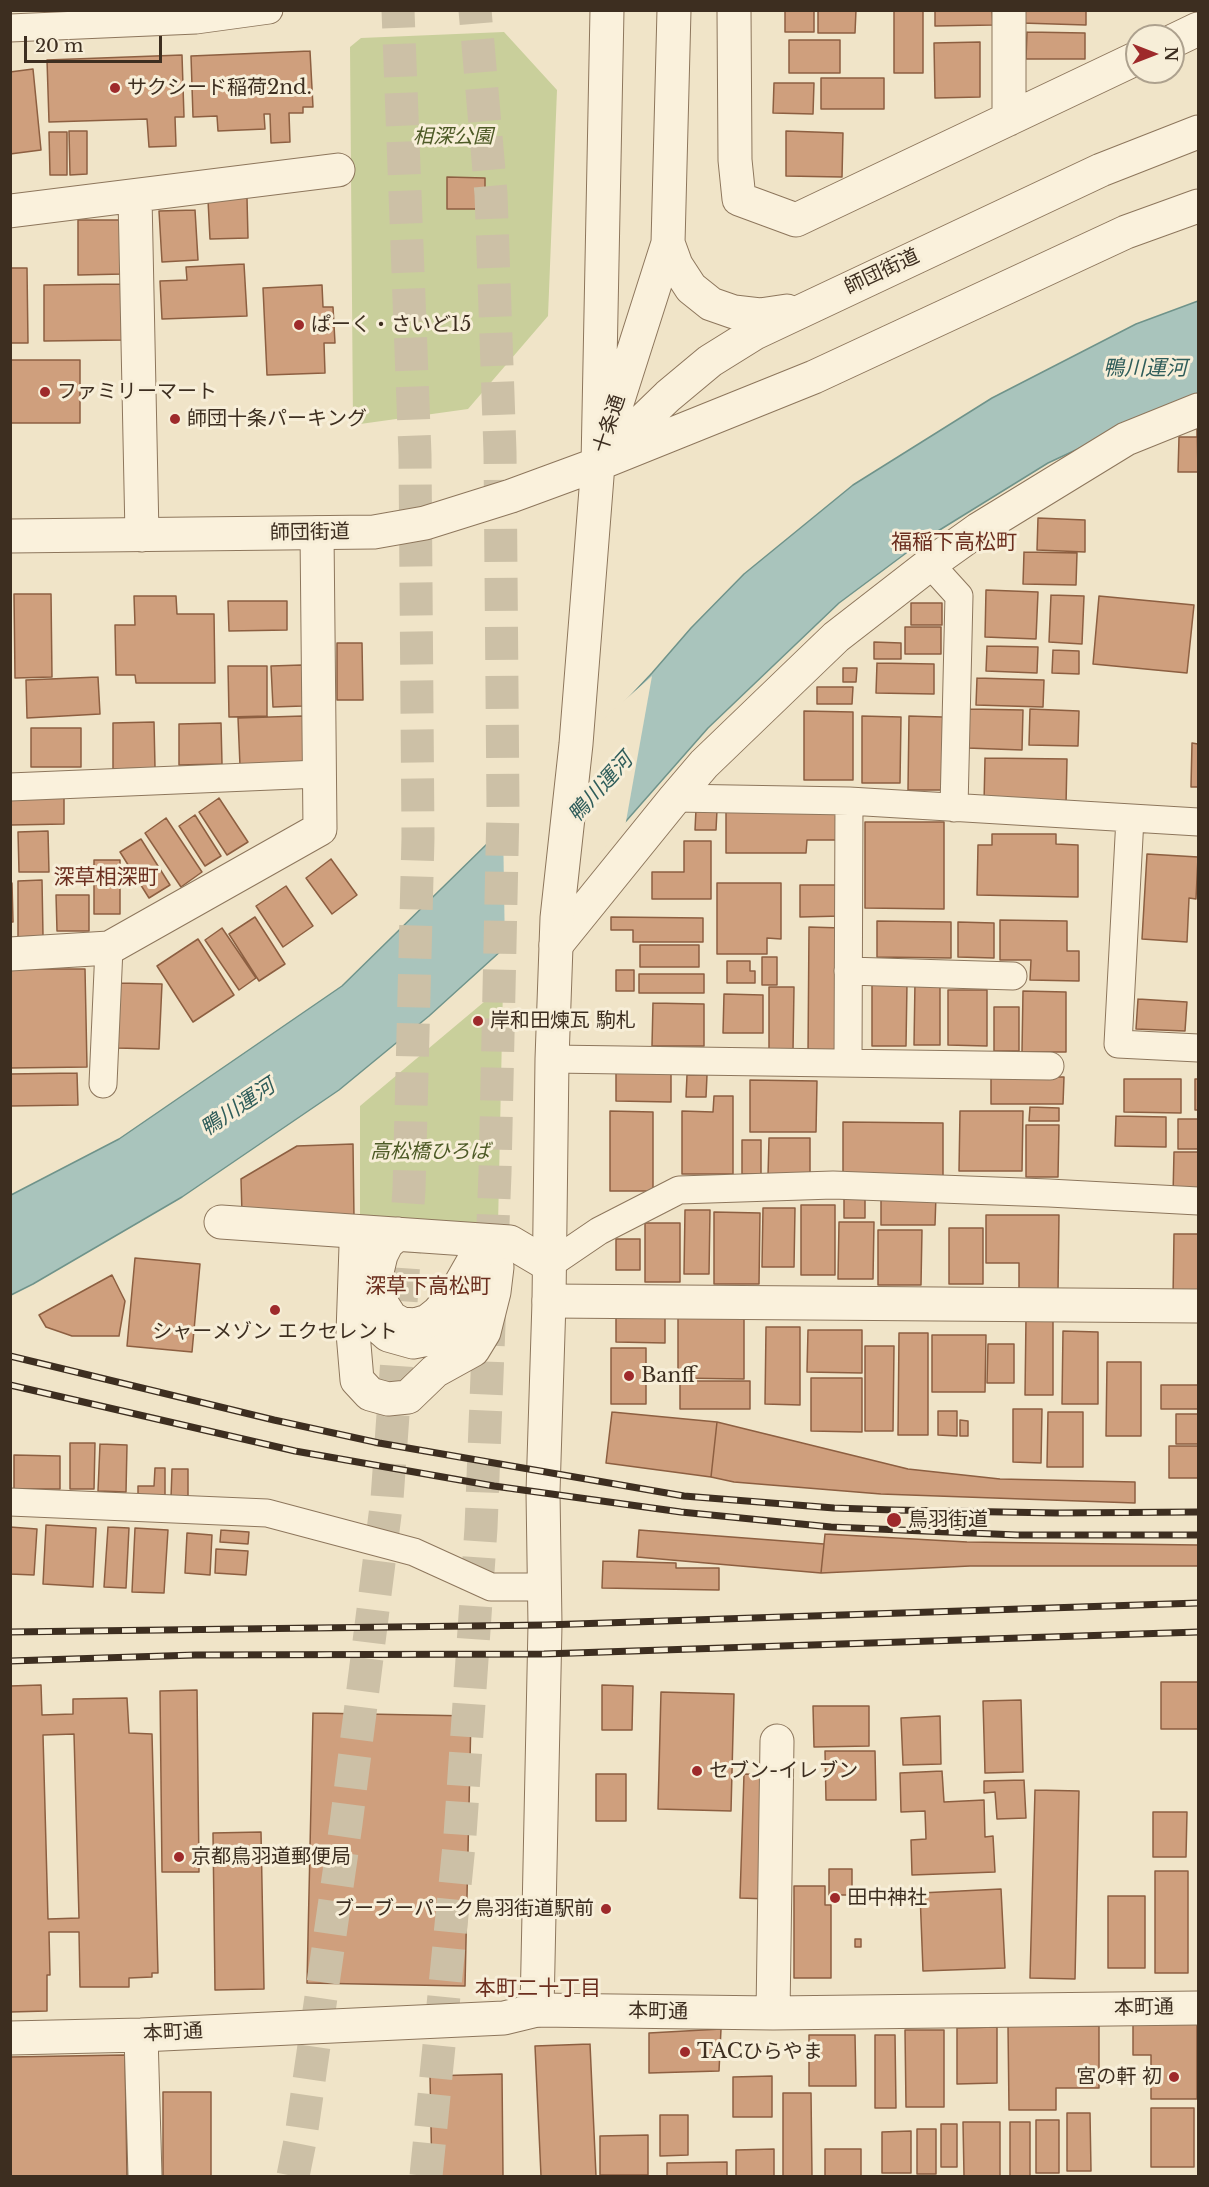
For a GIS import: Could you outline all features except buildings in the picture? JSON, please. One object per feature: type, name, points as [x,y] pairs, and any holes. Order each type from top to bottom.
[{"type":"street","name":"十条通","points":[[598,464],[606,10]]},
{"type":"street","name":"十条通","points":[[598,464],[668,243],[674,10]]},
{"type":"street","points":[[734,10],[735,160],[739,199],[796,220],[1125,64]]},
{"type":"street","points":[[1009,10],[1009,119]]},
{"type":"street","name":"師団街道","points":[[598,464],[668,396],[710,361],[755,333],[1101,170],[1198,132]]},
{"type":"street","points":[[10,211],[338,170]]},
{"type":"street","points":[[135,197],[142,534]]},
{"type":"street","name":"師団街道","points":[[10,536],[374,532],[425,523],[511,496],[598,464],[851,362],[1126,232],[1198,206]]},
{"type":"street","points":[[668,243],[676,265],[691,288],[711,304],[734,312],[760,315],[784,312],[819,302]]},
{"type":"street","points":[[557,931],[704,764],[836,637],[930,564],[979,530],[1126,439],[1198,410]]},
{"type":"street","points":[[537,2010],[544,1587],[543,1492],[549,1301],[552,1059],[557,931],[576,744],[598,464]]},
{"type":"street","points":[[10,954],[109,948],[320,829],[316,533]]},
{"type":"street","points":[[221,1222],[398,1234],[491,1254]]},
{"type":"street","points":[[398,1234],[387,1243],[381,1255],[377,1272],[377,1289],[382,1304],[391,1318],[402,1324],[415,1325],[428,1322],[491,1254],[510,1242],[549,1265]]},
{"type":"street","points":[[356,1246],[367,1246],[367,1307],[371,1320],[388,1335],[413,1342],[443,1336],[458,1323],[472,1299],[483,1266],[491,1254],[494,1292],[484,1332],[473,1350],[435,1371],[408,1396],[388,1399],[370,1394],[357,1380],[352,1333],[356,1246]]},
{"type":"street","points":[[549,1301],[1198,1306]]},
{"type":"street","points":[[773,2013],[777,1741]]},
{"type":"street","name":"本町通","points":[[10,2038],[141,2035],[504,2018],[537,2010],[773,2013],[1198,2008]]},
{"type":"street","points":[[141,2035],[145,2176]]},
{"type":"lane","points":[[10,28],[196,20],[269,10]]},
{"type":"lane","points":[[930,564],[959,596],[954,808]]},
{"type":"lane","points":[[10,787],[319,774]]},
{"type":"lane","points":[[675,798],[849,801],[1198,822]]},
{"type":"lane","points":[[848,1062],[849,801]]},
{"type":"lane","points":[[1130,818],[1118,1044],[1198,1048]]},
{"type":"lane","points":[[103,1084],[109,948]]},
{"type":"lane","points":[[848,971],[1013,976]]},
{"type":"lane","points":[[552,1059],[1050,1066]]},
{"type":"lane","points":[[549,1265],[599,1231],[679,1190],[833,1185],[1198,1201]]},
{"type":"lane","points":[[10,1502],[267,1513],[414,1552],[491,1587],[544,1587]]},
{"type":"green space","name":"相深公園","points":[[504,32],[557,90],[548,316],[468,409],[353,425],[350,47],[361,38]]},
{"type":"green space","name":"高松橋ひろば","points":[[503,986],[498,1226],[360,1225],[360,1106]]},
{"type":"water","name":"鴨川運河","points":[[1198,301],[1198,393],[1048,463],[925,539],[839,603],[708,728],[627,820],[513,940],[429,1016],[339,1090],[182,1197],[11,1295],[11,1195],[119,1139],[342,986],[539,793],[744,574],[853,485],[992,398],[1136,324]]},
{"type":"pier","points":[[652,676],[625,827],[505,951],[503,824],[609,714]]},
{"type":"tunnel","points":[[293,2176],[301,2136],[346,1824],[387,1499],[409,1190],[418,838],[415,455],[398,10]]},
{"type":"tunnel","points":[[426,2176],[460,1835],[481,1528],[495,1173],[503,808],[500,452],[491,194],[475,10]]},
{"type":"railway","points":[[10,1356],[379,1443],[684,1496],[834,1508],[894,1510],[1056,1513],[1198,1512]]},
{"type":"railway","points":[[10,1385],[295,1451],[494,1486],[681,1512],[831,1527],[1017,1535],[1198,1535]]},
{"type":"railway","points":[[10,1632],[545,1625],[1198,1603]]},
{"type":"railway","points":[[10,1661],[195,1655],[544,1654],[1198,1632]]},
{"type":"place","name":"サクシード稲荷2nd.","points":[[115,88]]},
{"type":"place","name":"ぱーく・さいど15","points":[[299,325]]},
{"type":"place","name":"ファミリーマート","points":[[45,392]]},
{"type":"place","name":"師団十条パーキング","points":[[175,419]]},
{"type":"place","name":"岸和田煉瓦 駒札","points":[[478,1021]]},
{"type":"place","name":"シャーメゾン エクセレント","points":[[275,1310]]},
{"type":"place","name":"Banff","points":[[629,1376]]},
{"type":"place","name":"鳥羽街道","points":[[894,1520]]},
{"type":"place","name":"セブン-イレブン","points":[[697,1771]]},
{"type":"place","name":"京都鳥羽道郵便局","points":[[179,1857]]},
{"type":"place","name":"田中神社","points":[[835,1898]]},
{"type":"place","name":"ブーブーパーク鳥羽街道駅前","points":[[606,1909]]},
{"type":"place","name":"TACひらやま","points":[[685,2052]]},
{"type":"place","name":"宮の軒 初","points":[[1174,2077]]},
{"type":"district","name":"福稲下高松町","points":[[954,543]]},
{"type":"district","name":"深草相深町","points":[[106,878]]},
{"type":"district","name":"深草下高松町","points":[[428,1287]]},
{"type":"district","name":"本町二十丁目","points":[[538,1989]]}]
